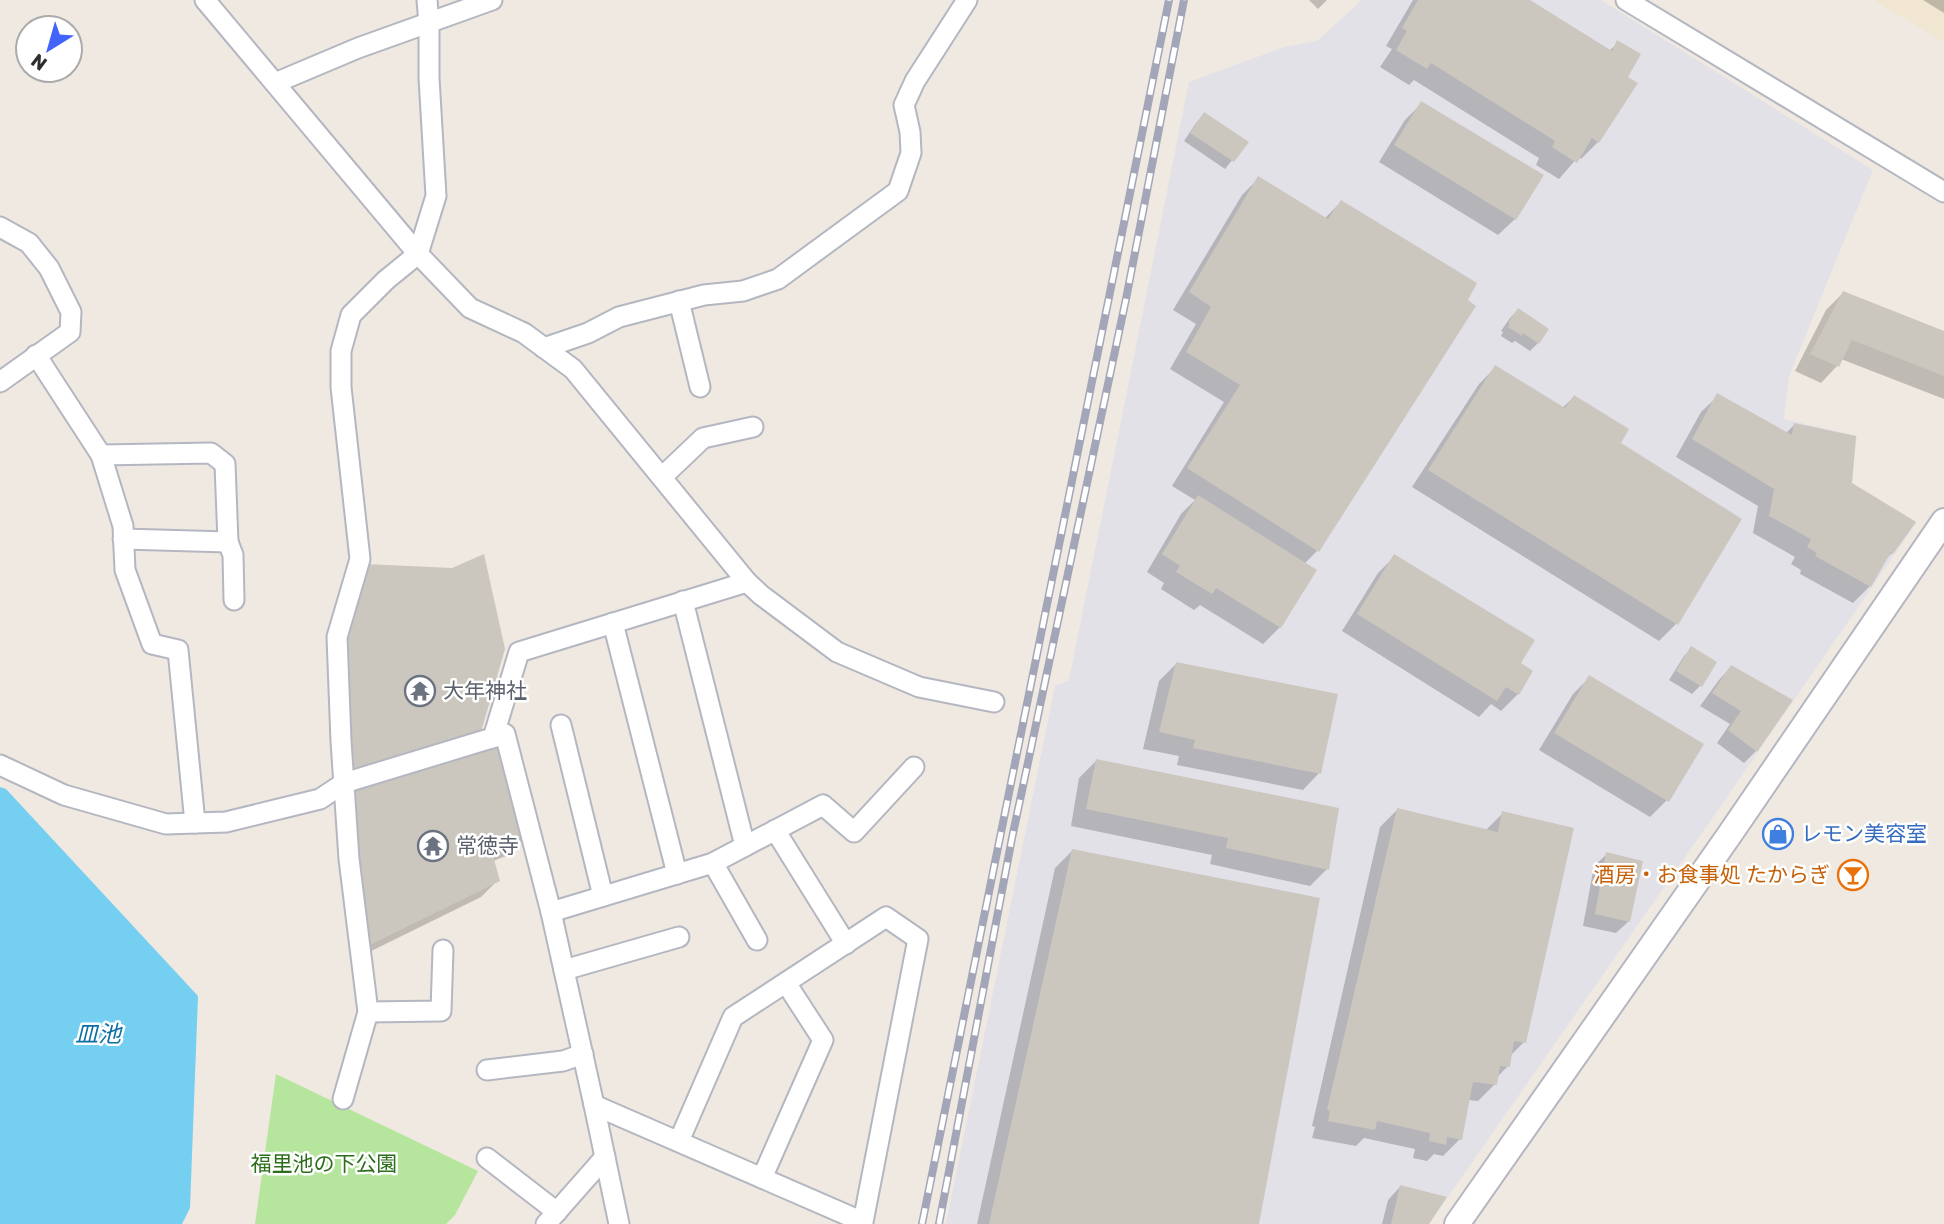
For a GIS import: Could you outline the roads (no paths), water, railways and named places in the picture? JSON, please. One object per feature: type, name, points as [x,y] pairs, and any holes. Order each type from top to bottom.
[{"type":"street","points":[[205,0],[418,254],[470,309],[524,333],[573,369],[747,582],[761,595],[837,652],[919,687],[994,702]]},
{"type":"street","points":[[343,1099],[368,1012],[349,859],[337,638],[360,559],[341,387],[341,351],[351,314],[418,254],[436,196],[427,0]]},
{"type":"street","points":[[275,83],[358,48],[492,0]]},
{"type":"street","points":[[544,348],[588,333],[619,317],[704,295],[743,291],[778,279],[898,191],[911,153],[904,105],[915,82],[967,0]]},
{"type":"street","points":[[1626,0],[1944,192]]},
{"type":"street","points":[[0,228],[29,243],[49,268],[71,312],[70,332],[0,382]]},
{"type":"street","points":[[679,301],[700,387]]},
{"type":"street","points":[[36,355],[101,455],[123,526],[125,570],[152,644],[178,650],[195,823]]},
{"type":"street","points":[[662,477],[703,438],[753,427]]},
{"type":"street","points":[[101,455],[211,453],[225,464],[228,542],[233,555],[234,600]]},
{"type":"street","points":[[1457,1224],[1723,845],[1944,521]]},
{"type":"street","points":[[124,539],[228,542]]},
{"type":"street","points":[[493,738],[519,652],[747,582]]},
{"type":"street","points":[[684,601],[745,846]]},
{"type":"street","points":[[613,623],[677,874]]},
{"type":"street","points":[[561,725],[603,896]]},
{"type":"street","points":[[0,765],[64,795],[166,824],[226,822],[320,799],[344,783],[505,734],[551,912],[620,1223]]},
{"type":"street","points":[[551,912],[713,863],[823,805],[854,832],[914,767]]},
{"type":"street","points":[[775,830],[846,944]]},
{"type":"street","points":[[713,863],[757,940]]},
{"type":"street","points":[[594,1105],[863,1222],[918,939],[886,917],[733,1017],[679,1141]]},
{"type":"street","points":[[564,970],[679,937]]},
{"type":"street","points":[[368,1012],[441,1011],[443,950]]},
{"type":"street","points":[[762,1178],[823,1040],[786,983]]},
{"type":"street","points":[[487,1070],[563,1061],[583,1054]]},
{"type":"street","points":[[487,1158],[552,1218],[605,1157]]},
{"type":"water","name":"皿池","points":[[0,787],[6,789],[198,996],[190,1208],[182,1224],[0,1224]]},
{"type":"railway","points":[[922,1224],[1169,0]]},
{"type":"railway","points":[[939,1224],[1012,838],[1126,299],[1184,0]]},
{"type":"place","name":"大年神社","points":[[420,691]]},
{"type":"place","name":"レモン美容室","points":[[1778,834]]},
{"type":"place","name":"常徳寺","points":[[433,846]]},
{"type":"place","name":"酒房・お食事処 たからぎ","points":[[1853,875]]},
{"type":"park label","name":"福里池の下公園","points":[[324,1164]]}]
